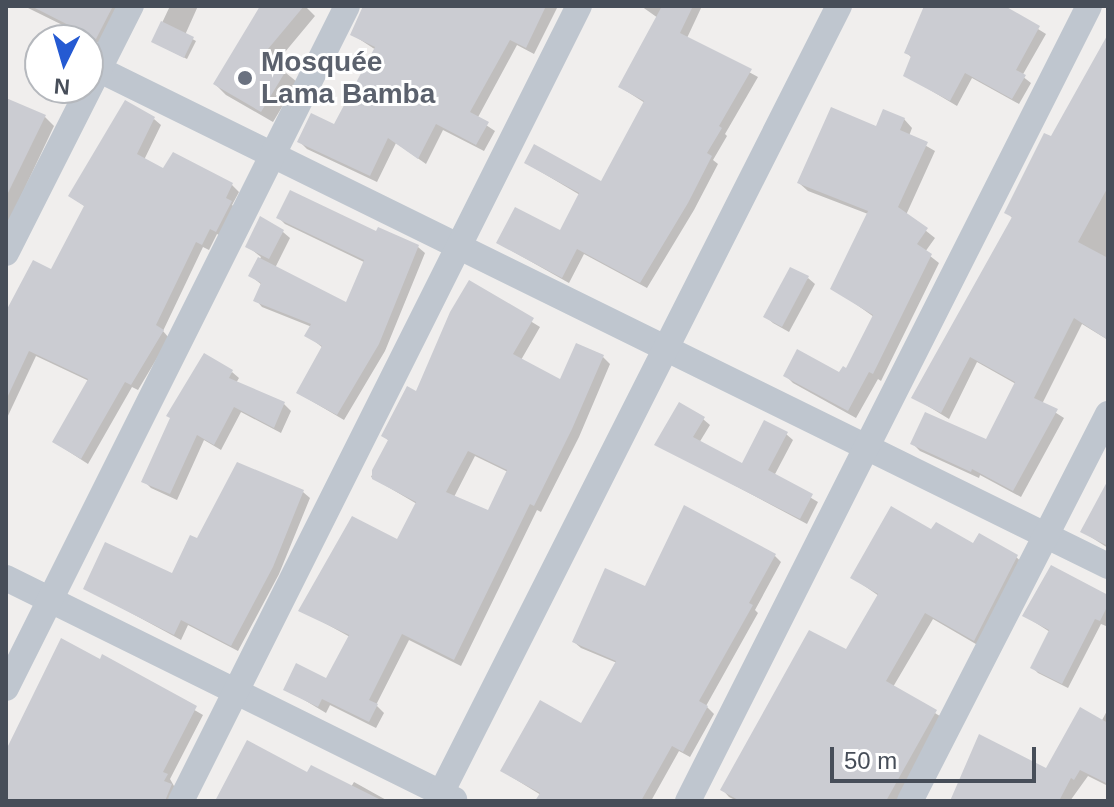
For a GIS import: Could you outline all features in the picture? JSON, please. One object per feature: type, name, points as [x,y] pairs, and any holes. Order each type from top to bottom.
[{"type":"street","points":[[104,58],[131,6]]},
{"type":"street","points":[[6,688],[347,6]]},
{"type":"street","points":[[181,801],[579,6]]},
{"type":"street","points":[[6,578],[445,798],[664,349],[839,6]]},
{"type":"street","points":[[688,801],[1089,6]]},
{"type":"street","points":[[104,72],[1108,566]]},
{"type":"street","points":[[6,253],[80,104]]},
{"type":"street","points":[[910,801],[1108,414]]},
{"type":"building","points":[[31,6],[113,6],[104,24],[66,24]]},
{"type":"building","points":[[260,6],[304,6],[263,55],[287,69],[261,112],[213,84]]},
{"type":"building","points":[[363,6],[546,6],[526,48],[510,40],[470,112],[489,122],[476,145],[436,124],[418,159],[388,138],[370,176],[297,142],[311,113],[334,124],[375,47],[350,35]]},
{"type":"building","points":[[662,6],[693,6],[680,33],[752,69],[719,126],[722,128],[707,153],[712,156],[688,203],[640,283],[577,249],[562,278],[496,243],[515,207],[560,230],[579,193],[524,163],[534,144],[601,181],[644,101],[618,87]]},
{"type":"building","points":[[924,6],[1005,6],[1040,26],[1016,70],[1026,75],[1012,99],[965,73],[950,101],[903,76],[911,56],[904,53]]},
{"type":"building","points":[[161,21],[194,37],[184,58],[151,42]]},
{"type":"building","points":[[1108,34],[1108,187],[1078,242],[1108,258],[1108,340],[1074,318],[1034,398],[1058,409],[1013,491],[972,469],[971,472],[910,444],[925,412],[986,439],[1015,382],[970,357],[941,413],[911,398],[1012,217],[1004,213],[1044,133],[1051,136]]},
{"type":"building","points":[[6,98],[46,115],[6,197]]},
{"type":"building","points":[[125,100],[155,117],[137,154],[163,168],[173,152],[233,183],[226,198],[232,201],[216,232],[210,229],[202,245],[196,242],[156,325],[164,330],[131,385],[125,382],[81,459],[52,442],[88,379],[29,351],[6,400],[6,311],[33,260],[51,269],[84,206],[68,196]]},
{"type":"building","points":[[831,107],[876,126],[883,109],[905,118],[900,130],[928,142],[898,207],[928,228],[917,244],[932,254],[873,374],[869,372],[848,411],[783,376],[797,349],[839,372],[843,366],[846,368],[873,315],[830,289],[868,211],[797,183]]},
{"type":"building","points":[[290,190],[376,231],[378,227],[419,245],[379,344],[337,415],[296,393],[322,346],[304,336],[311,324],[253,301],[261,283],[248,276],[258,257],[346,302],[364,260],[276,218]]},
{"type":"building","points":[[260,216],[284,230],[269,259],[245,247]]},
{"type":"building","points":[[790,267],[809,276],[782,327],[763,317]]},
{"type":"building","points":[[469,280],[534,318],[513,354],[560,379],[576,343],[604,355],[572,429],[534,506],[530,504],[454,660],[402,634],[369,700],[378,704],[369,722],[322,699],[318,707],[283,690],[296,663],[326,678],[349,635],[298,611],[352,516],[397,539],[416,502],[372,479],[372,470],[388,440],[381,436],[407,386],[416,391],[450,312]],"holes":[[[468,451],[507,470],[488,510],[446,492]]]},
{"type":"building","points":[[204,353],[233,370],[229,378],[285,402],[274,428],[234,407],[214,445],[197,435],[170,494],[141,482],[170,418],[166,416]]},
{"type":"building","points":[[679,402],[705,417],[693,437],[742,463],[764,420],[788,432],[768,470],[813,494],[800,519],[654,445]]},
{"type":"building","points":[[237,462],[304,490],[273,567],[231,646],[181,620],[174,635],[83,589],[105,542],[172,573],[190,535],[197,538]]},
{"type":"building","points":[[1108,480],[1108,546],[1080,532]]},
{"type":"building","points":[[684,505],[776,554],[749,603],[753,605],[699,701],[708,706],[683,752],[672,746],[641,801],[535,801],[540,793],[500,771],[540,700],[581,723],[616,661],[572,642],[605,568],[645,586]]},
{"type":"building","points":[[891,506],[931,529],[936,522],[973,543],[979,533],[1018,555],[974,641],[925,613],[886,681],[937,710],[886,801],[740,801],[720,790],[809,630],[846,649],[878,594],[850,578]]},
{"type":"building","points":[[1051,565],[1108,595],[1108,605],[1100,621],[1095,619],[1062,684],[1030,668],[1049,630],[1022,616]]},
{"type":"building","points":[[61,638],[100,659],[102,654],[197,706],[163,772],[168,774],[164,781],[172,784],[165,801],[6,801],[6,750]]},
{"type":"building","points":[[1080,707],[1108,723],[1108,784],[1080,770],[1074,780],[1071,778],[1059,801],[950,801],[979,734],[1046,768]]},
{"type":"building","points":[[247,740],[307,772],[311,765],[383,801],[215,801]]},
{"type":"place","name":"Mosquée Lama Bamba","points":[[245,78]]}]
